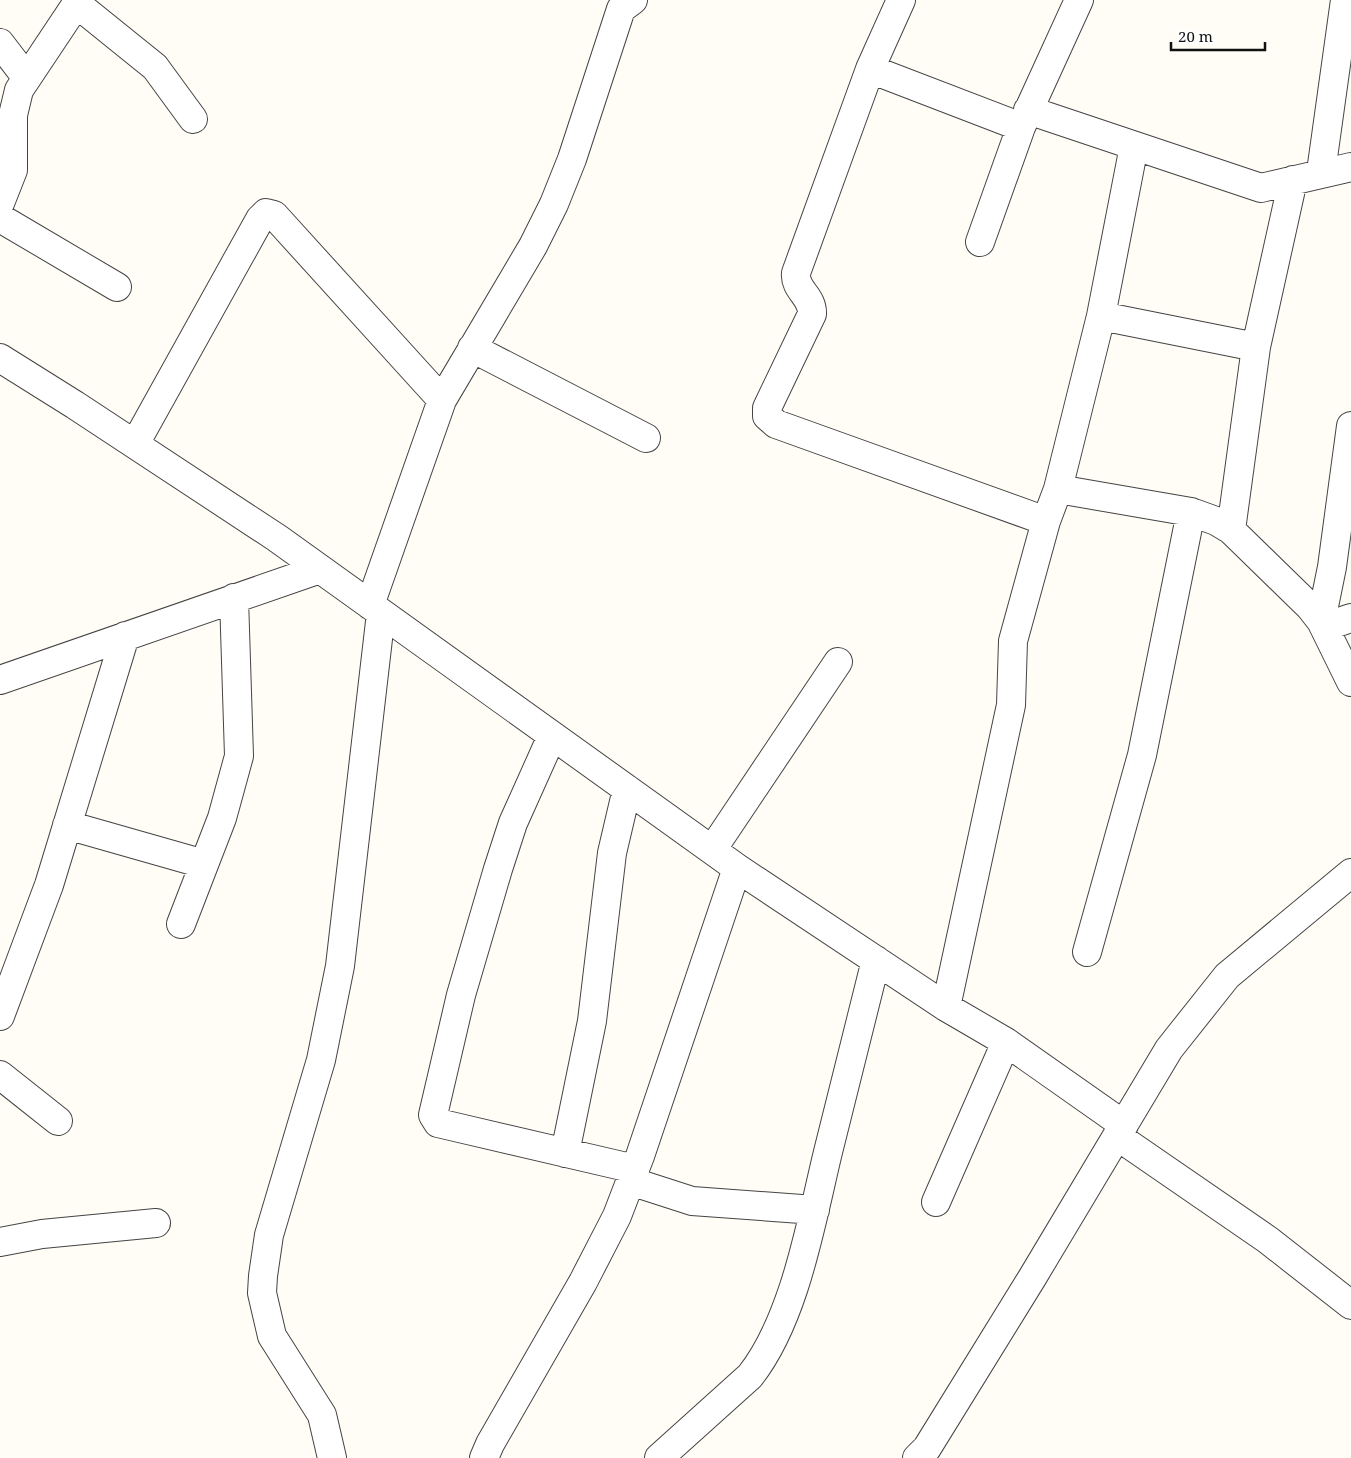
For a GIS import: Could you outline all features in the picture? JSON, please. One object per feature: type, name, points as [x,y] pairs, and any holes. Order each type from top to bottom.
[{"type":"street","points":[[901,0],[870,69],[796,273],[796,285],[808,299],[812,314],[767,408],[767,416],[776,424],[1046,521]]},
{"type":"street","points":[[980,242],[1025,119],[1079,0]]},
{"type":"street","points":[[1321,172],[1345,0]]},
{"type":"street","points":[[0,203],[13,170],[13,115],[15,102],[26,77],[78,2],[155,67],[193,119]]},
{"type":"street","points":[[332,1458],[322,1415],[272,1336],[262,1293],[269,1236],[321,1060],[340,966],[376,609],[442,400],[534,246],[554,204],[572,159],[622,3]]},
{"type":"street","points":[[0,44],[26,77]]},
{"type":"street","points":[[870,69],[1025,119],[1134,146],[1249,186],[1270,187],[1321,172],[1351,167]]},
{"type":"street","points":[[946,1007],[1011,705],[1014,641],[1046,521],[1058,489],[1101,316],[1134,146]]},
{"type":"street","points":[[1231,530],[1256,347],[1293,180]]},
{"type":"street","points":[[135,444],[260,219],[266,213],[274,215],[442,400]]},
{"type":"street","points":[[0,218],[117,287]]},
{"type":"street","points":[[1101,316],[1256,347]]},
{"type":"street","points":[[472,348],[646,438]]},
{"type":"street","points":[[0,358],[277,538],[737,868],[946,1007],[1006,1042],[1351,1305]]},
{"type":"street","points":[[1322,624],[1332,567],[1351,426]]},
{"type":"street","points":[[1058,489],[1191,512],[1216,521],[1231,530],[1299,595],[1322,624],[1351,682]]},
{"type":"street","points":[[1087,952],[1142,755],[1191,512]]},
{"type":"street","points":[[0,680],[320,569]]},
{"type":"street","points":[[180,924],[222,818],[239,756],[234,598]]},
{"type":"street","points":[[1322,624],[1351,618]]},
{"type":"street","points":[[0,1016],[49,884],[125,636]]},
{"type":"street","points":[[712,850],[838,662]]},
{"type":"street","points":[[552,736],[513,823],[498,869],[461,995],[433,1115],[438,1123],[565,1153],[632,1175],[692,1201],[815,1210]]},
{"type":"street","points":[[565,1153],[592,1021],[612,854],[627,789]]},
{"type":"street","points":[[67,825],[204,864]]},
{"type":"street","points":[[484,1458],[490,1444],[583,1282],[617,1216],[737,868]]},
{"type":"street","points":[[917,1458],[927,1448],[1027,1286],[1169,1049],[1227,976],[1351,873]]},
{"type":"street","points":[[659,1458],[750,1376],[763,1360],[775,1337],[805,1250],[876,960]]},
{"type":"street","points":[[936,1202],[1006,1042]]},
{"type":"street","points":[[0,1075],[58,1120]]},
{"type":"street","points":[[0,1242],[42,1234],[156,1222]]}]
